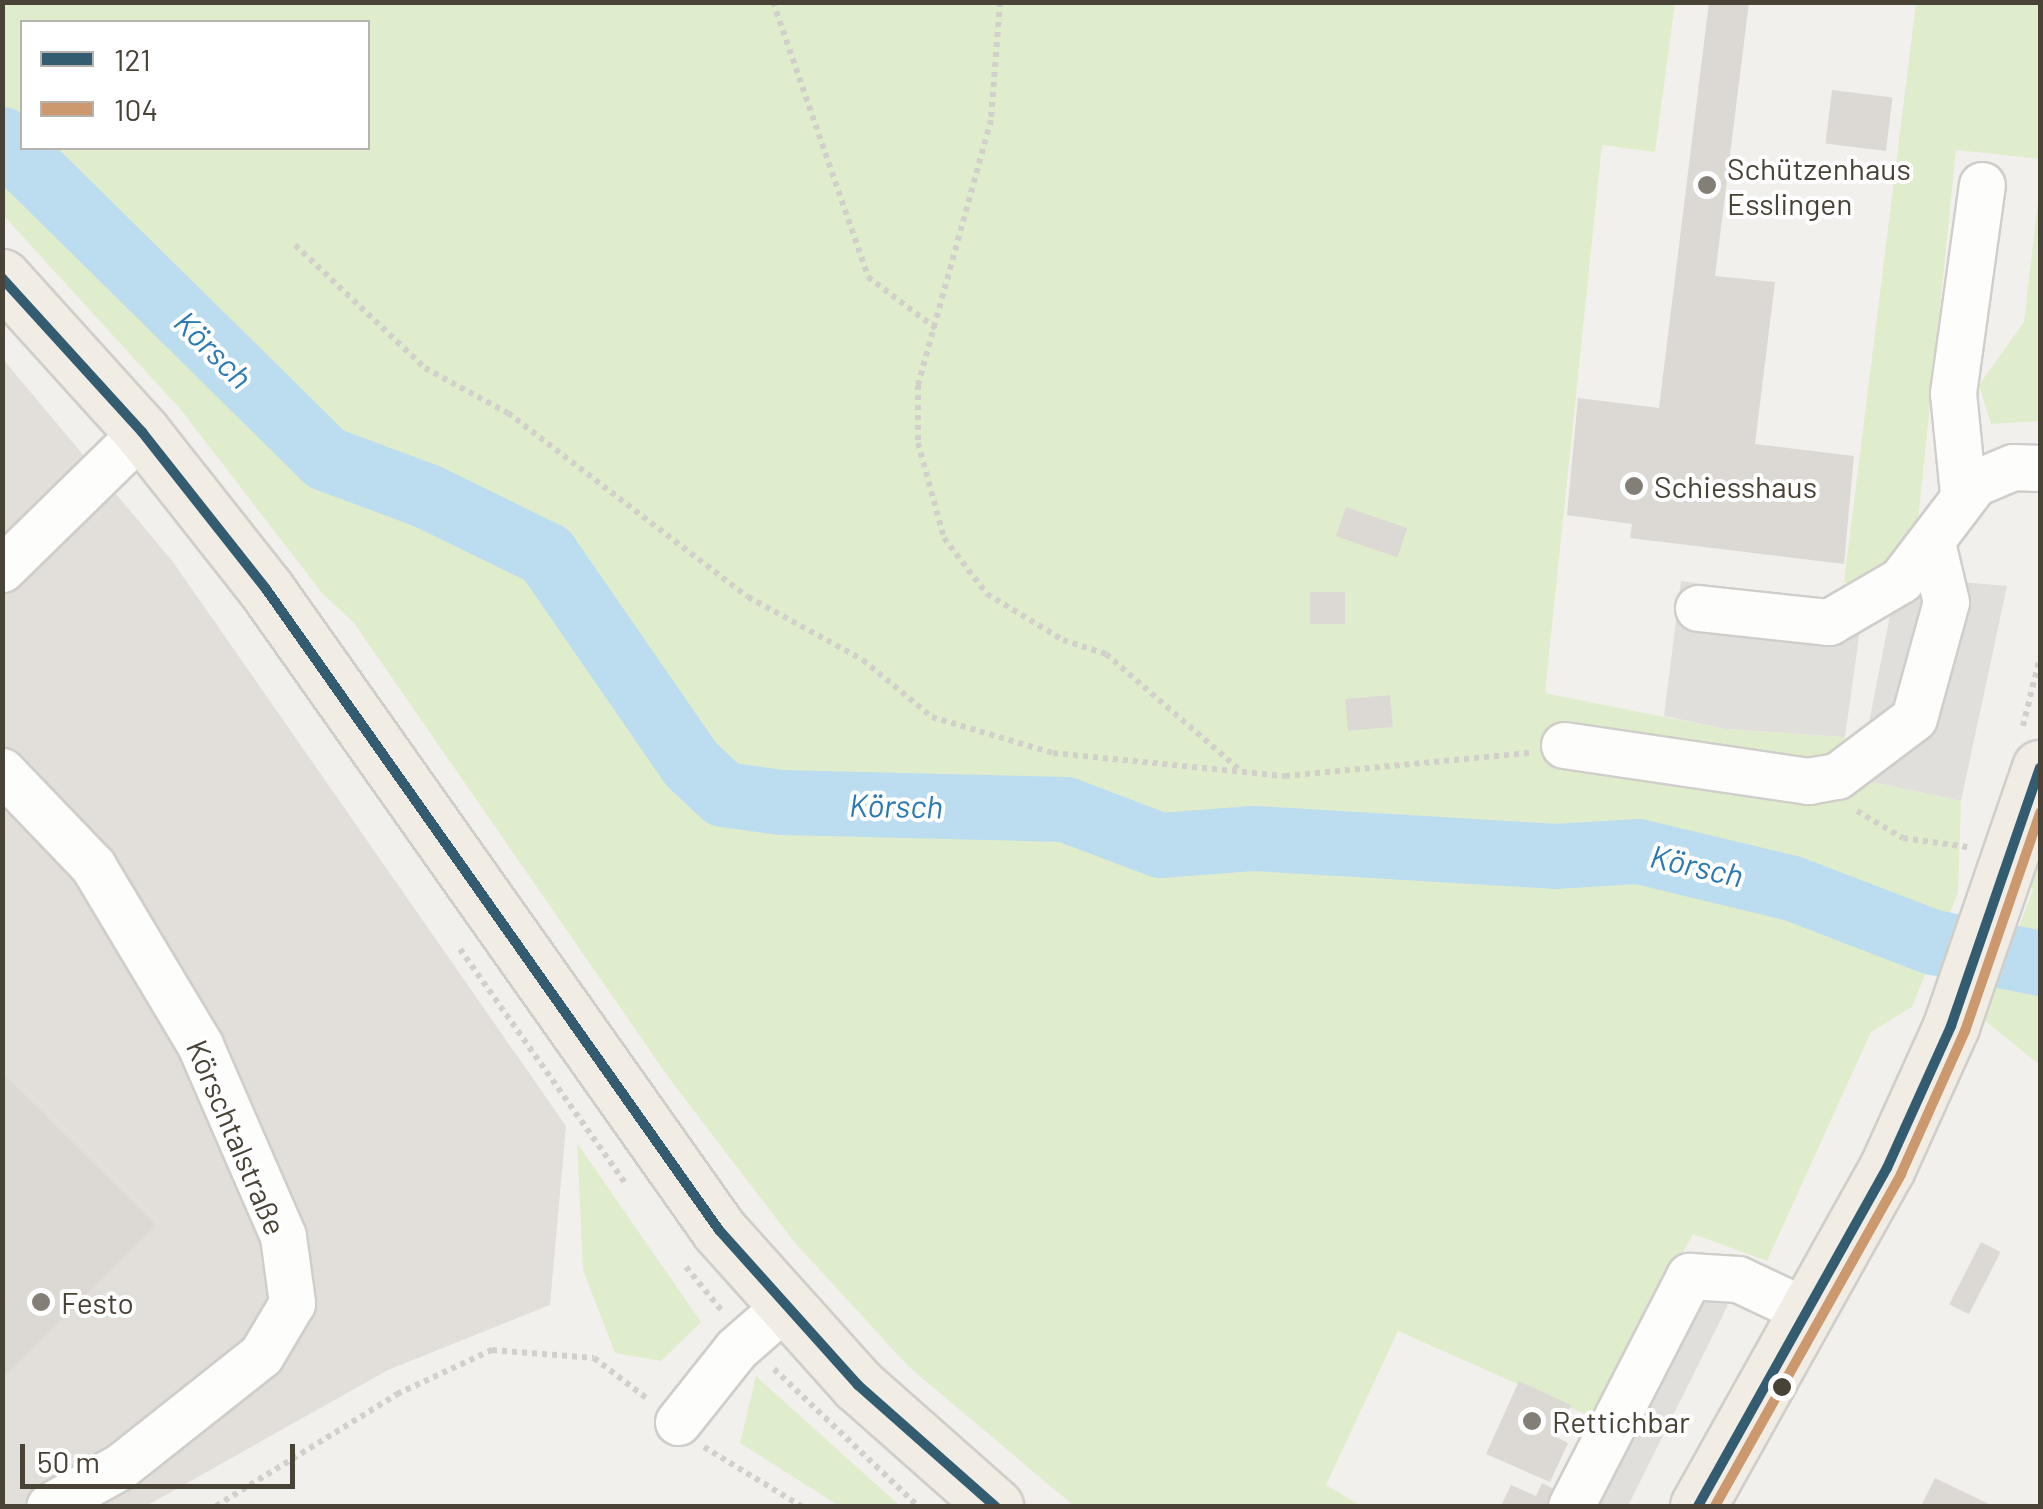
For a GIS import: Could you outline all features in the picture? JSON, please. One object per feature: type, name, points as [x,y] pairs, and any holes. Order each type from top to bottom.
[{"type":"main road","points":[[2,277],[142,432],[298,634],[639,1122],[765,1323],[858,1386],[995,1506]]},
{"type":"main road","points":[[1711,1501],[1810,1313],[1951,1026],[1997,864],[2040,768]]},
{"type":"street","points":[[1963,492],[1953,393],[1982,185]]},
{"type":"street","points":[[2,569],[142,432]]},
{"type":"street","points":[[1698,608],[1829,622],[1882,595],[1933,547],[1963,492],[2001,470],[2040,468]]},
{"type":"street","points":[[1564,745],[1824,781],[1914,718],[1946,602],[1933,547]]},
{"type":"street","name":"Körschtalstraße","points":[[2,771],[93,866],[200,1045],[283,1236],[292,1303],[262,1355],[121,1466],[49,1506]]},
{"type":"street","points":[[1571,1506],[1689,1276],[1738,1280],[1810,1313]]},
{"type":"street","points":[[678,1422],[765,1323]]},
{"type":"path","points":[[773,2],[872,285],[938,330]]},
{"type":"path","points":[[1000,2],[991,120],[938,330],[918,379],[917,430],[957,561],[996,601],[1106,654],[1242,772]]},
{"type":"path","points":[[295,245],[425,368],[508,413],[748,596],[863,660],[932,717],[1053,752],[1312,776],[1471,764],[1564,745]]},
{"type":"path","points":[[1824,781],[1842,801],[1903,838],[1997,864]]},
{"type":"path","points":[[456,944],[634,1196]]},
{"type":"path","points":[[680,1259],[765,1323]]},
{"type":"path","points":[[216,1506],[397,1394],[492,1350],[594,1358],[678,1422],[721,1463],[800,1506]]},
{"type":"shaded area","points":[[2,358],[173,562],[566,1126],[550,1305],[388,1370],[146,1506],[3,1506]]},
{"type":"shaded area","points":[[1950,553],[1962,582],[2007,586],[1961,801],[1858,779],[1891,610]]},
{"type":"shaded area","points":[[1681,581],[1842,602],[1860,630],[1845,737],[1725,729],[1664,716]]},
{"type":"shaded area","points":[[1675,1256],[1685,1261],[1695,1291],[1728,1305],[1628,1506],[1550,1506]]},
{"type":"green space","points":[[3,3],[1675,3],[1655,152],[1602,145],[1545,693],[1725,729],[1845,737],[1858,779],[1961,801],[1958,893],[1912,1007],[1871,1032],[1767,1261],[1693,1234],[1594,1418],[1398,1331],[1326,1485],[1361,1506],[1074,1506],[909,1367],[795,1243],[669,1078],[354,623],[322,593],[181,410],[3,215]]},
{"type":"green space","points":[[1916,3],[2040,3],[2040,159],[1956,150],[1916,541],[1859,589],[1844,582]]},
{"type":"green space","points":[[2040,182],[2040,421],[1991,424],[1979,385],[2024,322]]},
{"type":"green space","points":[[2040,837],[2040,1065],[1984,1020],[2033,890],[2027,882]]},
{"type":"green space","points":[[577,1143],[701,1322],[661,1361],[615,1353],[583,1270]]},
{"type":"green space","points":[[756,1376],[900,1506],[839,1506],[740,1443]]},
{"type":"building","points":[[1709,2],[1749,2],[1715,276],[1775,282],[1755,444],[1854,456],[1844,564],[1630,538],[1632,524],[1567,515],[1578,398],[1659,408]]},
{"type":"building","points":[[1832,90],[1893,97],[1886,151],[1825,144]]},
{"type":"building","points":[[1346,507],[1407,528],[1397,557],[1336,536]]},
{"type":"building","points":[[1310,592],[1345,592],[1345,624],[1310,624]]},
{"type":"building","points":[[1390,695],[1393,727],[1348,731],[1345,699]]},
{"type":"building","name":"Festo","points":[[2,1072],[156,1225],[2,1379]]},
{"type":"building","points":[[1981,1242],[2001,1252],[1969,1314],[1949,1304]]},
{"type":"building","name":"Rettichbar","points":[[1519,1381],[1571,1405],[1556,1437],[1568,1443],[1550,1482],[1486,1454]]},
{"type":"building","points":[[1935,1478],[1993,1506],[1921,1506]]},
{"type":"building","points":[[1542,1483],[1558,1491],[1550,1506],[1501,1506],[1511,1485],[1536,1496]]},
{"type":"waterway","name":"Körsch","points":[[2,139],[325,458],[427,496],[546,554],[690,763],[723,794],[781,802],[1065,809],[1160,845],[1254,838],[1553,856],[1638,851],[1792,888],[1933,942],[2040,963]]},
{"type":"transit line","name":"121","points":[[2,278],[142,432],[266,589],[719,1230],[858,1385],[995,1506]]},
{"type":"transit line","name":"121","points":[[1698,1506],[1887,1168],[1951,1026],[2040,768]]},
{"type":"transit line","name":"104","points":[[1715,1506],[1901,1174],[1965,1031],[2040,813]]},
{"type":"place","name":"Schützenhaus Esslingen","points":[[1707,185]]},
{"type":"place","name":"Schiesshaus","points":[[1634,486]]},
{"type":"place","name":"Festo","points":[[41,1302]]},
{"type":"place","name":"Rettichbar","points":[[1532,1421]]}]
